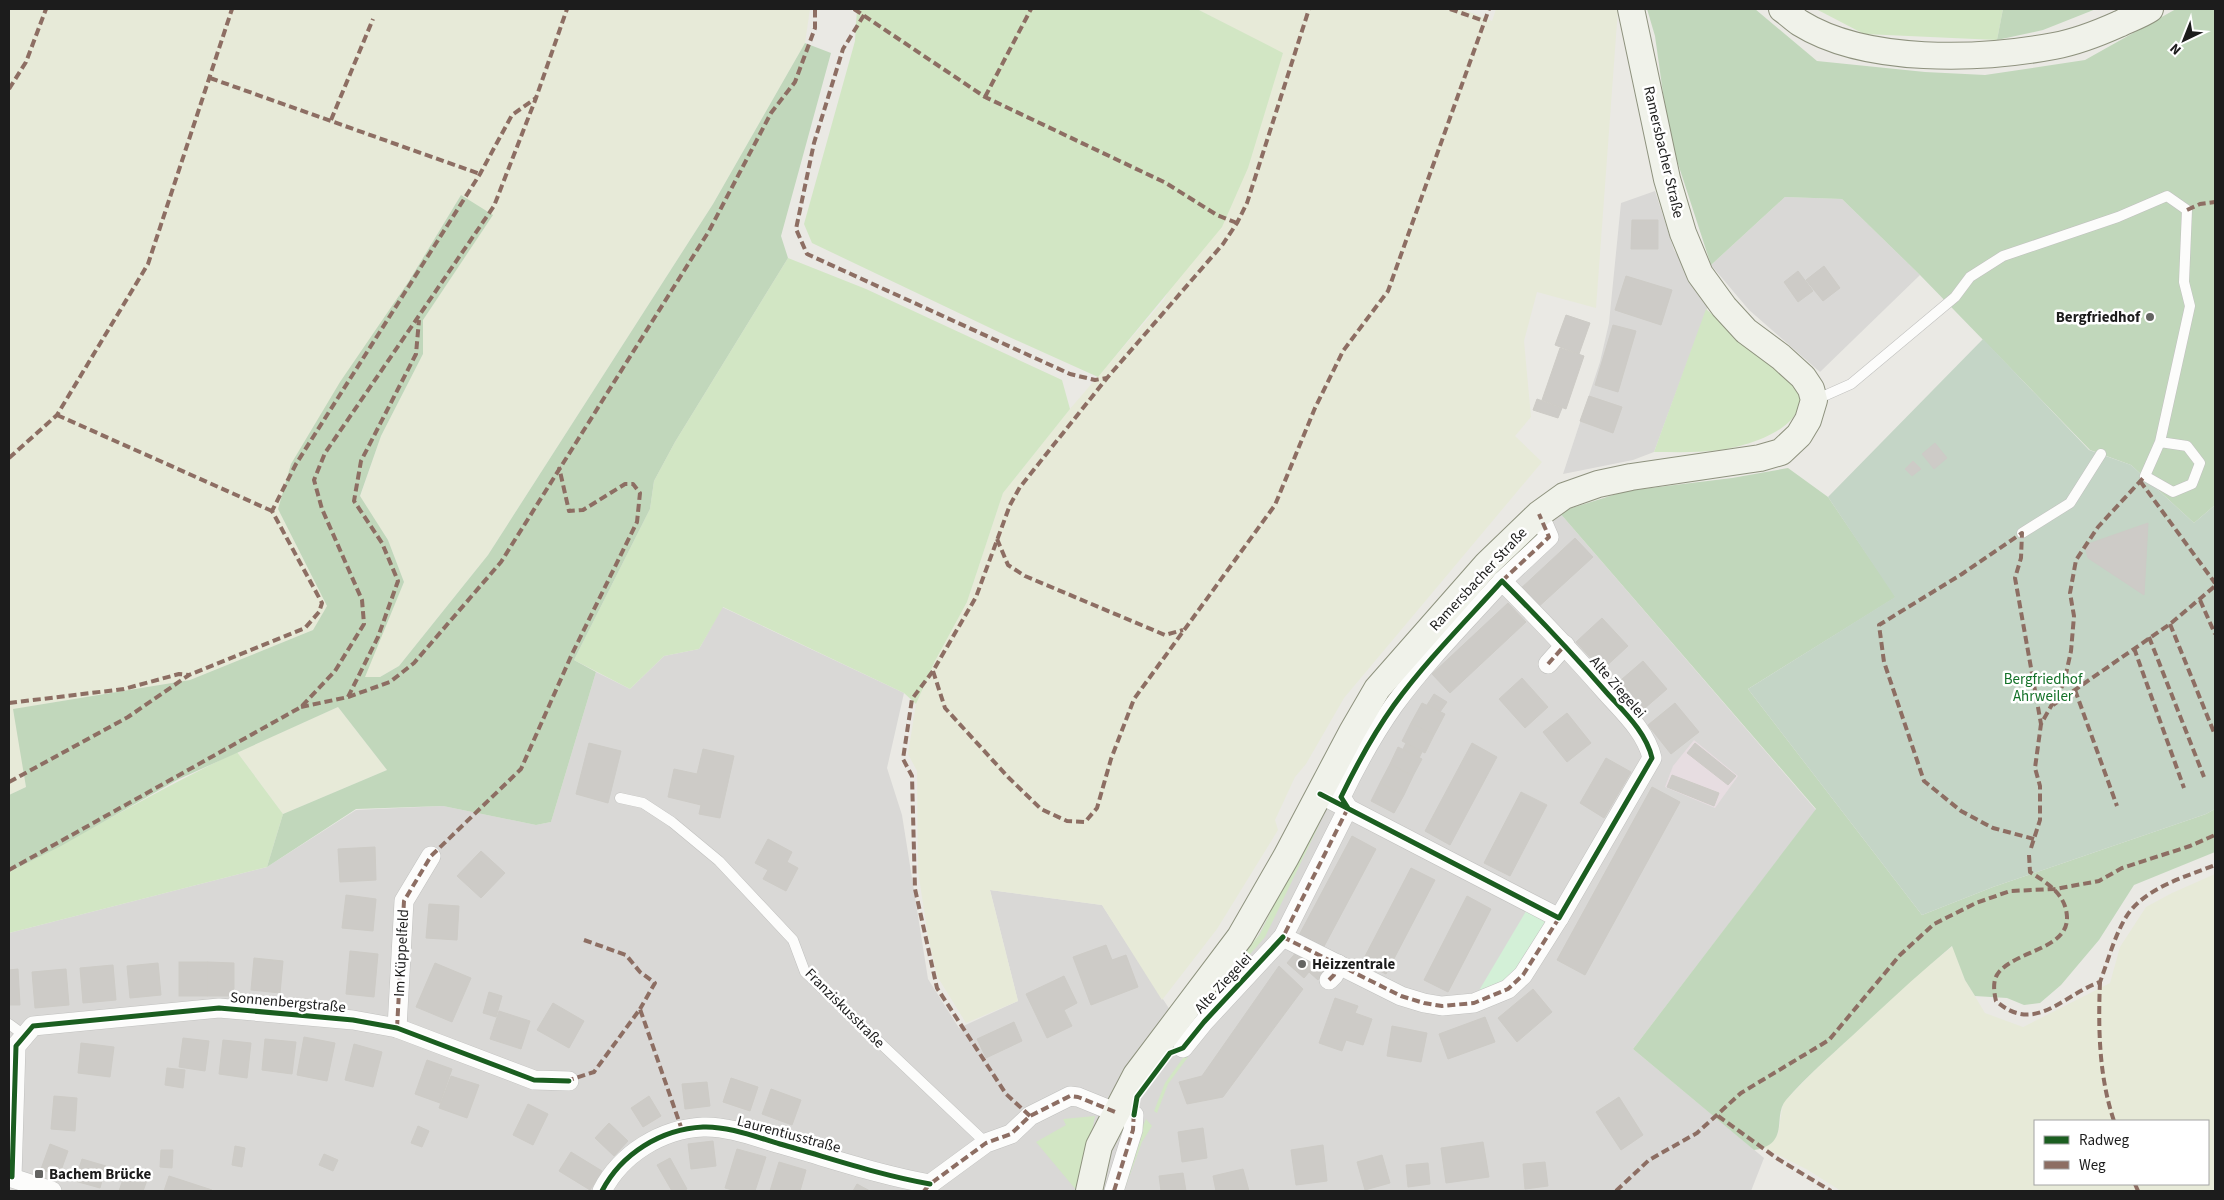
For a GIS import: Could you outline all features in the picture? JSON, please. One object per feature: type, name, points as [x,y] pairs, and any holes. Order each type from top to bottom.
[{"type":"main road","name":"Ramersbacher Straße","points":[[1088,1191],[1099,1146],[1124,1113],[1136,1075],[1240,937],[1377,689],[1487,564],[1539,514],[1564,496],[1598,484],[1631,477],[1760,458],[1781,452],[1799,436],[1808,420],[1814,400],[1811,389],[1803,377],[1781,356],[1746,331],[1724,307],[1700,274],[1683,233],[1667,179],[1631,9]]},
{"type":"main road","points":[[1782,9],[1800,23],[1830,37],[1872,48],[1921,56],[1998,54],[2056,46],[2100,32],[2150,9]]},
{"type":"street","points":[[1348,808],[1341,797],[1393,706],[1425,666],[1502,581],[1549,537],[1539,514]]},
{"type":"street","name":"Alte Ziegelei","points":[[1283,936],[1334,972],[1401,996],[1442,1006],[1474,1003],[1508,989],[1523,975],[1559,918],[1652,758],[1650,747],[1636,727],[1565,645],[1502,581]]},
{"type":"street","points":[[1548,664],[1565,645]]},
{"type":"street","points":[[1320,794],[1559,918]]},
{"type":"street","name":"Alte Ziegelei","points":[[1183,1048],[1204,1022],[1283,936],[1348,808]]},
{"type":"street","name":"Im Küppelfeld","points":[[397,1028],[404,900],[430,856]]},
{"type":"street","name":"Sonnenbergstraße","points":[[24,1035],[33,1026],[219,1008],[353,1020],[397,1028],[534,1080],[569,1081]]},
{"type":"street","points":[[24,1035],[16,1046],[10,1177],[52,1191]]},
{"type":"street","points":[[927,1187],[986,1143],[1011,1134],[1030,1116],[1070,1096],[1124,1113],[1133,1130],[1114,1191]]},
{"type":"street","name":"Laurentiusstraße","points":[[602,1191],[607,1181],[626,1160],[649,1143],[665,1134],[704,1127],[736,1131],[927,1187]]},
{"type":"lane","points":[[1814,400],[1851,384],[1955,297],[1970,277],[2003,256],[2118,218],[2167,196],[2187,210],[2184,282],[2190,306],[2160,442],[2145,476],[2173,492],[2192,484],[2200,463],[2187,446],[2160,442]]},
{"type":"lane","points":[[2022,533],[2070,503],[2101,454]]},
{"type":"lane","name":"Franziskusstraße","points":[[620,798],[643,803],[672,822],[719,862],[793,940],[805,972],[986,1143]]},
{"type":"lane","points":[[9,1024],[24,1035]]},
{"type":"shaded area","points":[[1655,191],[1674,250],[1708,306],[1654,452],[1633,460],[1563,474],[1600,362],[1609,323],[1621,203]]},
{"type":"shaded area","points":[[1785,197],[1842,199],[1920,275],[1820,372],[1749,310],[1711,265]]},
{"type":"shaded area","points":[[1559,512],[1816,810],[1633,1049],[1764,1158],[1751,1191],[9,1191],[9,933],[267,867],[356,810],[443,806],[536,825],[551,822],[596,672],[630,689],[664,656],[699,649],[722,607],[904,693],[887,768],[902,815],[928,979],[959,1028],[1018,1001],[990,890],[1102,905],[1181,1027],[1251,949],[1367,730]]},
{"type":"shaded area","points":[[1694,740],[1738,776],[1715,808],[1665,787],[1673,766]]},
{"type":"green space","points":[[9,9],[810,9],[805,43],[713,204],[488,555],[399,666],[380,677],[364,677],[404,582],[388,540],[360,497],[381,436],[423,354],[423,320],[492,216],[461,195],[409,281],[278,509],[327,606],[313,630],[190,680],[14,709],[26,787],[9,795]]},
{"type":"green space","points":[[857,9],[1197,9],[1283,53],[1248,168],[1222,227],[1098,377],[812,243],[804,224],[855,41]]},
{"type":"green space","points":[[1197,9],[1462,9],[1492,21],[1496,9],[1618,9],[1596,308],[1537,292],[1524,341],[1531,417],[1515,436],[1542,462],[1344,698],[1306,764],[1295,777],[1275,820],[1278,830],[1217,929],[1162,1000],[1102,905],[990,890],[1018,1001],[966,1023],[937,976],[928,936],[918,871],[917,771],[908,754],[916,704],[935,661],[967,602],[1003,493],[1069,410],[1164,300],[1283,54]]},
{"type":"green space","points":[[1647,9],[1755,9],[1817,61],[1925,72],[1985,75],[2085,60],[2176,9],[2215,9],[2215,505],[2194,523],[2131,465],[2090,450],[1920,275],[1842,199],[1785,197],[1711,265],[1669,136],[1655,36]]},
{"type":"green space","points":[[1816,9],[2003,9],[1997,40],[1864,34]]},
{"type":"green space","points":[[2003,9],[2096,9],[2043,30],[1997,40]]},
{"type":"green space","points":[[805,43],[831,53],[781,236],[788,258],[675,442],[654,481],[650,509],[574,660],[596,672],[551,822],[536,825],[443,806],[356,809],[267,867],[283,814],[387,770],[338,707],[177,780],[61,846],[9,872],[9,795],[26,787],[13,709],[190,680],[313,630],[327,606],[278,509],[291,464],[340,382],[409,281],[461,195],[493,215],[423,320],[423,354],[381,436],[360,496],[388,540],[404,582],[365,677],[380,677],[399,666],[488,555],[713,204]]},
{"type":"green space","points":[[788,258],[866,289],[1062,380],[1070,409],[1003,493],[967,602],[935,661],[916,704],[904,693],[723,607],[699,649],[664,656],[630,689],[574,660],[650,509],[654,481],[675,442]]},
{"type":"green space","points":[[1706,309],[1795,385],[1800,399],[1798,410],[1791,420],[1781,428],[1756,441],[1743,445],[1712,451],[1654,452]]},
{"type":"green space","name":"Bergfriedhof Ahrweiler","points":[[1983,339],[2089,450],[2131,465],[2194,523],[2215,505],[2215,809],[2206,814],[1993,887],[1922,915],[1748,689],[1895,597],[1828,497]]},
{"type":"green space","points":[[1788,468],[1828,497],[1896,597],[1748,689],[1922,915],[1993,887],[2206,814],[2215,809],[2215,852],[2134,885],[2099,940],[2061,985],[2040,1003],[2024,1005],[2007,998],[1975,996],[1965,980],[1952,946],[1901,990],[1802,1083],[1782,1106],[1779,1129],[1773,1142],[1765,1147],[1754,1150],[1633,1049],[1816,809],[1559,512],[1626,491],[1732,478]]},
{"type":"green space","points":[[338,707],[387,770],[283,814],[237,752]]},
{"type":"green space","points":[[237,752],[283,814],[267,867],[9,933],[9,872]]},
{"type":"green space","points":[[1314,822],[1319,825],[1265,937],[1189,1024],[1186,1021],[1260,934]]},
{"type":"green space","points":[[2215,874],[2215,1191],[1841,1191],[1808,1170],[1764,1148],[1778,1134],[1783,1103],[1812,1073],[1919,973],[1953,946],[1965,980],[1985,1013],[2023,1027],[2110,983],[2120,947],[2146,907]]},
{"type":"green space","points":[[1528,908],[1552,922],[1520,972],[1474,999]]},
{"type":"green space","points":[[1185,1055],[1188,1057],[1168,1084],[1157,1113],[1154,1111],[1165,1083]]},
{"type":"green space","points":[[1095,1116],[1077,1191],[1036,1142],[1066,1125],[1063,1119]]},
{"type":"green space","points":[[1146,1119],[1152,1126],[1142,1142],[1124,1191],[1118,1191],[1127,1160]]},
{"type":"building","points":[[1632,220],[1658,220],[1658,249],[1631,249]]},
{"type":"building","points":[[1824,266],[1840,288],[1823,301],[1806,280]]},
{"type":"building","points":[[1798,271],[1813,291],[1798,302],[1784,282]]},
{"type":"building","points":[[1626,276],[1672,290],[1661,325],[1615,310]]},
{"type":"building","points":[[1566,315],[1590,323],[1579,354],[1555,345]]},
{"type":"building","points":[[1613,325],[1636,331],[1618,392],[1595,385]]},
{"type":"building","points":[[1560,348],[1584,356],[1566,409],[1542,400]]},
{"type":"building","points":[[1589,396],[1622,407],[1613,433],[1580,421]]},
{"type":"building","points":[[1537,399],[1562,408],[1558,418],[1533,410]]},
{"type":"building","points":[[1935,443],[1947,458],[1934,469],[1922,454]]},
{"type":"building","points":[[1913,461],[1921,469],[1912,476],[1905,469]]},
{"type":"building","points":[[2148,523],[2144,595],[2088,558],[2086,550],[2088,544]]},
{"type":"building","points":[[1575,538],[1593,557],[1535,610],[1518,591]]},
{"type":"building","points":[[1508,603],[1526,622],[1450,693],[1432,674]]},
{"type":"building","points":[[1602,618],[1628,646],[1602,670],[1576,642]]},
{"type":"building","points":[[1643,661],[1667,689],[1638,714],[1614,686]]},
{"type":"building","points":[[1522,678],[1548,707],[1525,728],[1499,699]]},
{"type":"building","points":[[1434,694],[1447,702],[1440,712],[1427,705]]},
{"type":"building","points":[[1422,703],[1445,714],[1434,735],[1411,723]]},
{"type":"building","points":[[1675,703],[1699,732],[1671,754],[1648,725]]},
{"type":"building","points":[[1567,713],[1591,743],[1567,762],[1543,732]]},
{"type":"building","points":[[1411,723],[1434,735],[1425,753],[1402,741]]},
{"type":"building","points":[[589,743],[621,751],[608,803],[576,794]]},
{"type":"building","points":[[1406,743],[1422,752],[1419,758],[1403,749]]},
{"type":"building","points":[[1472,743],[1497,757],[1450,845],[1425,831]]},
{"type":"building","points":[[1695,743],[1736,776],[1728,785],[1687,753]]},
{"type":"building","points":[[1398,747],[1422,759],[1413,776],[1390,764]]},
{"type":"building","points":[[703,749],[734,756],[720,818],[699,814],[701,805],[668,797],[674,769],[697,774]]},
{"type":"building","points":[[1606,758],[1631,772],[1604,818],[1580,803]]},
{"type":"building","points":[[1390,764],[1413,776],[1404,795],[1380,783]]},
{"type":"building","points":[[1672,775],[1719,793],[1714,806],[1667,787]]},
{"type":"building","points":[[1380,783],[1404,795],[1394,813],[1371,801]]},
{"type":"building","points":[[1652,787],[1680,802],[1585,975],[1557,960]]},
{"type":"building","points":[[1521,792],[1547,805],[1510,876],[1484,863]]},
{"type":"building","points":[[1352,836],[1376,849],[1321,952],[1297,939]]},
{"type":"building","points":[[768,839],[792,852],[787,862],[798,868],[786,891],[763,879],[768,870],[755,863]]},
{"type":"building","points":[[375,847],[376,880],[340,882],[338,849]]},
{"type":"building","points":[[481,851],[505,873],[481,898],[457,876]]},
{"type":"building","points":[[1411,868],[1435,880],[1386,974],[1362,962]]},
{"type":"building","points":[[346,895],[376,899],[373,931],[342,928]]},
{"type":"building","points":[[1467,896],[1491,909],[1448,992],[1424,980]]},
{"type":"building","points":[[429,904],[459,906],[457,940],[426,938]]},
{"type":"building","points":[[1106,945],[1112,960],[1126,955],[1138,987],[1091,1005],[1073,957]]},
{"type":"building","name":"Heizzentrale","points":[[1299,949],[1317,960],[1315,965],[1324,971],[1318,980],[1309,972],[1304,978],[1287,963]]},
{"type":"building","points":[[350,951],[378,954],[374,997],[346,994]]},
{"type":"building","points":[[254,958],[283,961],[280,993],[251,990]]},
{"type":"building","points":[[179,962],[207,962],[207,996],[179,996]]},
{"type":"building","points":[[207,962],[234,963],[234,996],[207,996]]},
{"type":"building","points":[[158,963],[161,995],[130,998],[127,966]]},
{"type":"building","points":[[435,963],[471,978],[452,1022],[416,1007]]},
{"type":"building","points":[[113,965],[116,1000],[83,1003],[80,968]]},
{"type":"building","points":[[1279,966],[1303,989],[1223,1097],[1187,1104],[1179,1082],[1202,1076]]},
{"type":"building","points":[[18,969],[20,1005],[9,1005],[9,970]]},
{"type":"building","points":[[66,969],[69,1005],[35,1008],[32,972]]},
{"type":"building","points":[[1064,976],[1077,1003],[1064,1010],[1072,1026],[1047,1038],[1026,994]]},
{"type":"building","points":[[1533,989],[1552,1012],[1517,1042],[1498,1018]]},
{"type":"building","points":[[489,992],[502,996],[496,1017],[483,1013]]},
{"type":"building","points":[[1335,998],[1358,1006],[1355,1013],[1372,1019],[1363,1045],[1346,1040],[1342,1051],[1319,1043]]},
{"type":"building","points":[[553,1003],[584,1021],[569,1048],[537,1030]]},
{"type":"building","points":[[499,1011],[530,1021],[521,1049],[490,1039]]},
{"type":"building","points":[[1485,1017],[1495,1042],[1448,1059],[1439,1034]]},
{"type":"building","points":[[1014,1022],[1022,1041],[986,1058],[977,1039]]},
{"type":"building","points":[[1392,1026],[1427,1033],[1421,1062],[1387,1056]]},
{"type":"building","points":[[304,1037],[335,1043],[327,1081],[297,1075]]},
{"type":"building","points":[[183,1038],[209,1041],[205,1071],[179,1067]]},
{"type":"building","points":[[265,1039],[296,1042],[292,1074],[262,1070]]},
{"type":"building","points":[[223,1040],[251,1043],[247,1078],[219,1074]]},
{"type":"building","points":[[81,1043],[114,1047],[110,1077],[78,1073]]},
{"type":"building","points":[[354,1044],[382,1052],[373,1087],[345,1080]]},
{"type":"building","points":[[427,1060],[452,1069],[440,1103],[415,1094]]},
{"type":"building","points":[[167,1068],[185,1070],[183,1088],[165,1085]]},
{"type":"building","points":[[451,1076],[479,1085],[467,1118],[439,1108]]},
{"type":"building","points":[[731,1078],[758,1087],[750,1111],[723,1102]]},
{"type":"building","points":[[707,1082],[710,1106],[685,1109],[682,1084]]},
{"type":"building","points":[[771,1089],[801,1100],[792,1125],[762,1114]]},
{"type":"building","points":[[54,1096],[77,1098],[75,1131],[51,1129]]},
{"type":"building","points":[[649,1096],[661,1116],[643,1127],[631,1108]]},
{"type":"building","points":[[1619,1097],[1643,1135],[1621,1150],[1596,1112]]},
{"type":"building","points":[[528,1104],[548,1114],[533,1145],[513,1135]]},
{"type":"building","points":[[609,1123],[628,1141],[614,1156],[595,1138]]},
{"type":"building","points":[[418,1126],[429,1131],[422,1147],[411,1143]]},
{"type":"building","points":[[1203,1128],[1207,1158],[1182,1162],[1178,1132]]},
{"type":"building","points":[[713,1141],[716,1166],[691,1169],[688,1144]]},
{"type":"building","points":[[1483,1142],[1489,1177],[1446,1183],[1441,1148]]},
{"type":"building","points":[[50,1144],[68,1151],[59,1176],[41,1169]]},
{"type":"building","points":[[1323,1145],[1327,1181],[1296,1185],[1291,1150]]},
{"type":"building","points":[[235,1146],[245,1148],[242,1167],[232,1165]]},
{"type":"building","points":[[737,1149],[766,1157],[755,1191],[736,1191],[725,1188]]},
{"type":"building","points":[[161,1150],[173,1150],[172,1168],[160,1167]]},
{"type":"building","points":[[571,1152],[602,1171],[590,1190],[559,1171]]},
{"type":"building","points":[[324,1154],[338,1160],[333,1171],[319,1165]]},
{"type":"building","points":[[1382,1155],[1390,1183],[1365,1190],[1357,1162]]},
{"type":"building","points":[[670,1158],[687,1189],[683,1191],[672,1191],[657,1165]]},
{"type":"building","points":[[82,1159],[106,1166],[100,1188],[75,1181]]},
{"type":"building","points":[[779,1162],[806,1170],[800,1191],[770,1191]]},
{"type":"building","points":[[1545,1162],[1548,1186],[1525,1189],[1523,1164]]},
{"type":"building","points":[[1428,1163],[1430,1184],[1408,1187],[1406,1165]]},
{"type":"building","points":[[127,1168],[149,1175],[143,1191],[119,1191]]},
{"type":"building","points":[[1243,1169],[1249,1191],[1216,1191],[1213,1176]]},
{"type":"building","points":[[1183,1173],[1186,1191],[1161,1191],[1159,1176]]},
{"type":"building","points":[[169,1176],[212,1190],[164,1191]]},
{"type":"building","points":[[857,1184],[870,1191],[853,1191]]},
{"type":"marked path","points":[[9,89],[26,62],[46,9]]},
{"type":"marked path","points":[[9,458],[57,415],[148,264],[232,9]]},
{"type":"marked path","points":[[9,870],[301,707],[335,671],[364,624],[362,600],[322,509],[314,480],[325,453],[494,206],[536,98],[567,9]]},
{"type":"marked path","points":[[301,707],[348,697],[390,682],[414,663],[501,562],[709,231],[771,113],[795,82],[815,28],[815,9]]},
{"type":"marked path","points":[[854,9],[985,97],[1166,183],[1217,215],[1237,223]]},
{"type":"marked path","points":[[985,97],[1031,9]]},
{"type":"marked path","points":[[1030,1116],[1006,1094],[937,988],[915,889],[912,776],[903,759],[912,699],[933,671],[976,597],[1010,505],[1020,487],[1107,378],[1223,244],[1237,223],[1247,203],[1309,9]]},
{"type":"marked path","points":[[1450,9],[1484,21]]},
{"type":"marked path","points":[[933,671],[945,708],[1008,777],[1041,809],[1067,821],[1085,822],[1097,808],[1111,759],[1134,699],[1275,505],[1315,408],[1343,351],[1388,291],[1489,9]]},
{"type":"marked path","points":[[864,15],[843,49],[814,143],[796,229],[807,254],[1070,374],[1095,380],[1107,378]]},
{"type":"marked path","points":[[331,120],[373,19]]},
{"type":"marked path","points":[[210,78],[480,174]]},
{"type":"marked path","points":[[9,782],[128,717],[189,675],[305,628],[319,612],[322,603],[272,511],[296,464],[480,174],[512,115],[536,98]]},
{"type":"marked path","points":[[2187,210],[2200,204],[2215,202]]},
{"type":"marked path","points":[[348,697],[378,637],[398,581],[382,543],[354,501],[361,461],[416,354],[419,320]]},
{"type":"marked path","points":[[57,415],[272,511]]},
{"type":"marked path","points":[[397,1028],[404,901],[431,856],[521,769],[572,654],[637,522],[640,493],[633,484],[625,484],[583,510],[569,511],[559,467]]},
{"type":"marked path","points":[[2031,848],[2040,820],[2040,786],[2035,768],[2041,724],[2064,683],[2071,651],[2074,616],[2070,593],[2076,560],[2098,527],[2145,476]]},
{"type":"marked path","points":[[2140,481],[2215,583]]},
{"type":"marked path","points":[[1502,581],[1549,537],[1539,514]]},
{"type":"marked path","points":[[2034,839],[1993,828],[1961,811],[1924,781],[1884,662],[1879,625],[1962,574],[2022,533],[2021,558],[2015,578],[2041,724]]},
{"type":"marked path","points":[[997,539],[1008,565],[1025,576],[1165,635],[1183,630]]},
{"type":"marked path","points":[[2053,705],[2170,624],[2215,586]]},
{"type":"marked path","points":[[2200,600],[2215,634]]},
{"type":"marked path","points":[[2170,624],[2215,735]]},
{"type":"marked path","points":[[2149,637],[2204,777]]},
{"type":"marked path","points":[[1548,664],[1565,645]]},
{"type":"marked path","points":[[2134,648],[2184,788]]},
{"type":"marked path","points":[[9,703],[124,689],[179,674],[189,675]]},
{"type":"marked path","points":[[2075,690],[2117,806]]},
{"type":"marked path","points":[[1348,808],[1283,937],[1401,996],[1442,1006],[1474,1003],[1508,989],[1523,975],[1559,918]]},
{"type":"marked path","points":[[1616,1191],[1649,1160],[1697,1133],[1741,1093],[1829,1040],[1900,955],[1934,924],[1976,903],[2010,891],[2055,889],[2099,881],[2122,868],[2190,846],[2215,835]]},
{"type":"marked path","points":[[2029,855],[2030,872],[2049,885],[2059,896],[2066,909],[2067,917],[2065,928],[2051,943],[2007,965],[1999,972],[1995,979],[1996,1001],[2010,1011],[2023,1014],[2036,1014],[2048,1010],[2100,982],[2118,933],[2126,917],[2134,907],[2154,891],[2178,879],[2215,865]]},
{"type":"marked path","points":[[584,940],[626,955],[640,972],[655,983],[640,1009]]},
{"type":"marked path","points":[[1329,980],[1334,975],[1338,964]]},
{"type":"marked path","points":[[2100,982],[2099,1017],[2102,1070],[2114,1120]]},
{"type":"marked path","points":[[566,1081],[594,1072],[640,1009],[682,1130]]},
{"type":"marked path","points":[[924,1191],[930,1184],[986,1143],[1011,1134],[1030,1116],[1070,1096],[1078,1097],[1115,1112]]},
{"type":"marked path","points":[[1114,1191],[1133,1130],[1134,1110]]},
{"type":"marked path","points":[[1718,1116],[1778,1159],[1831,1191]]},
{"type":"marked path","points":[[2135,1185],[2138,1191]]},
{"type":"cycle path","points":[[1320,794],[1559,918],[1652,758],[1640,731],[1627,715],[1502,581],[1432,657],[1387,716],[1341,797],[1348,808]]},
{"type":"cycle path","points":[[1134,1115],[1137,1097],[1170,1053],[1183,1048],[1204,1022],[1283,937]]},
{"type":"cycle path","points":[[12,1177],[16,1046],[33,1026],[219,1008],[353,1020],[397,1028],[534,1080],[569,1081]]},
{"type":"cycle path","points":[[602,1191],[620,1166],[644,1146],[672,1133],[703,1127],[742,1132],[873,1171],[930,1184]]},
{"type":"place","name":"Bergfriedhof","points":[[2150,317]]},
{"type":"place","name":"Heizzentrale","points":[[1302,964]]},
{"type":"place","name":"Bachem Brücke","points":[[39,1174]]}]
